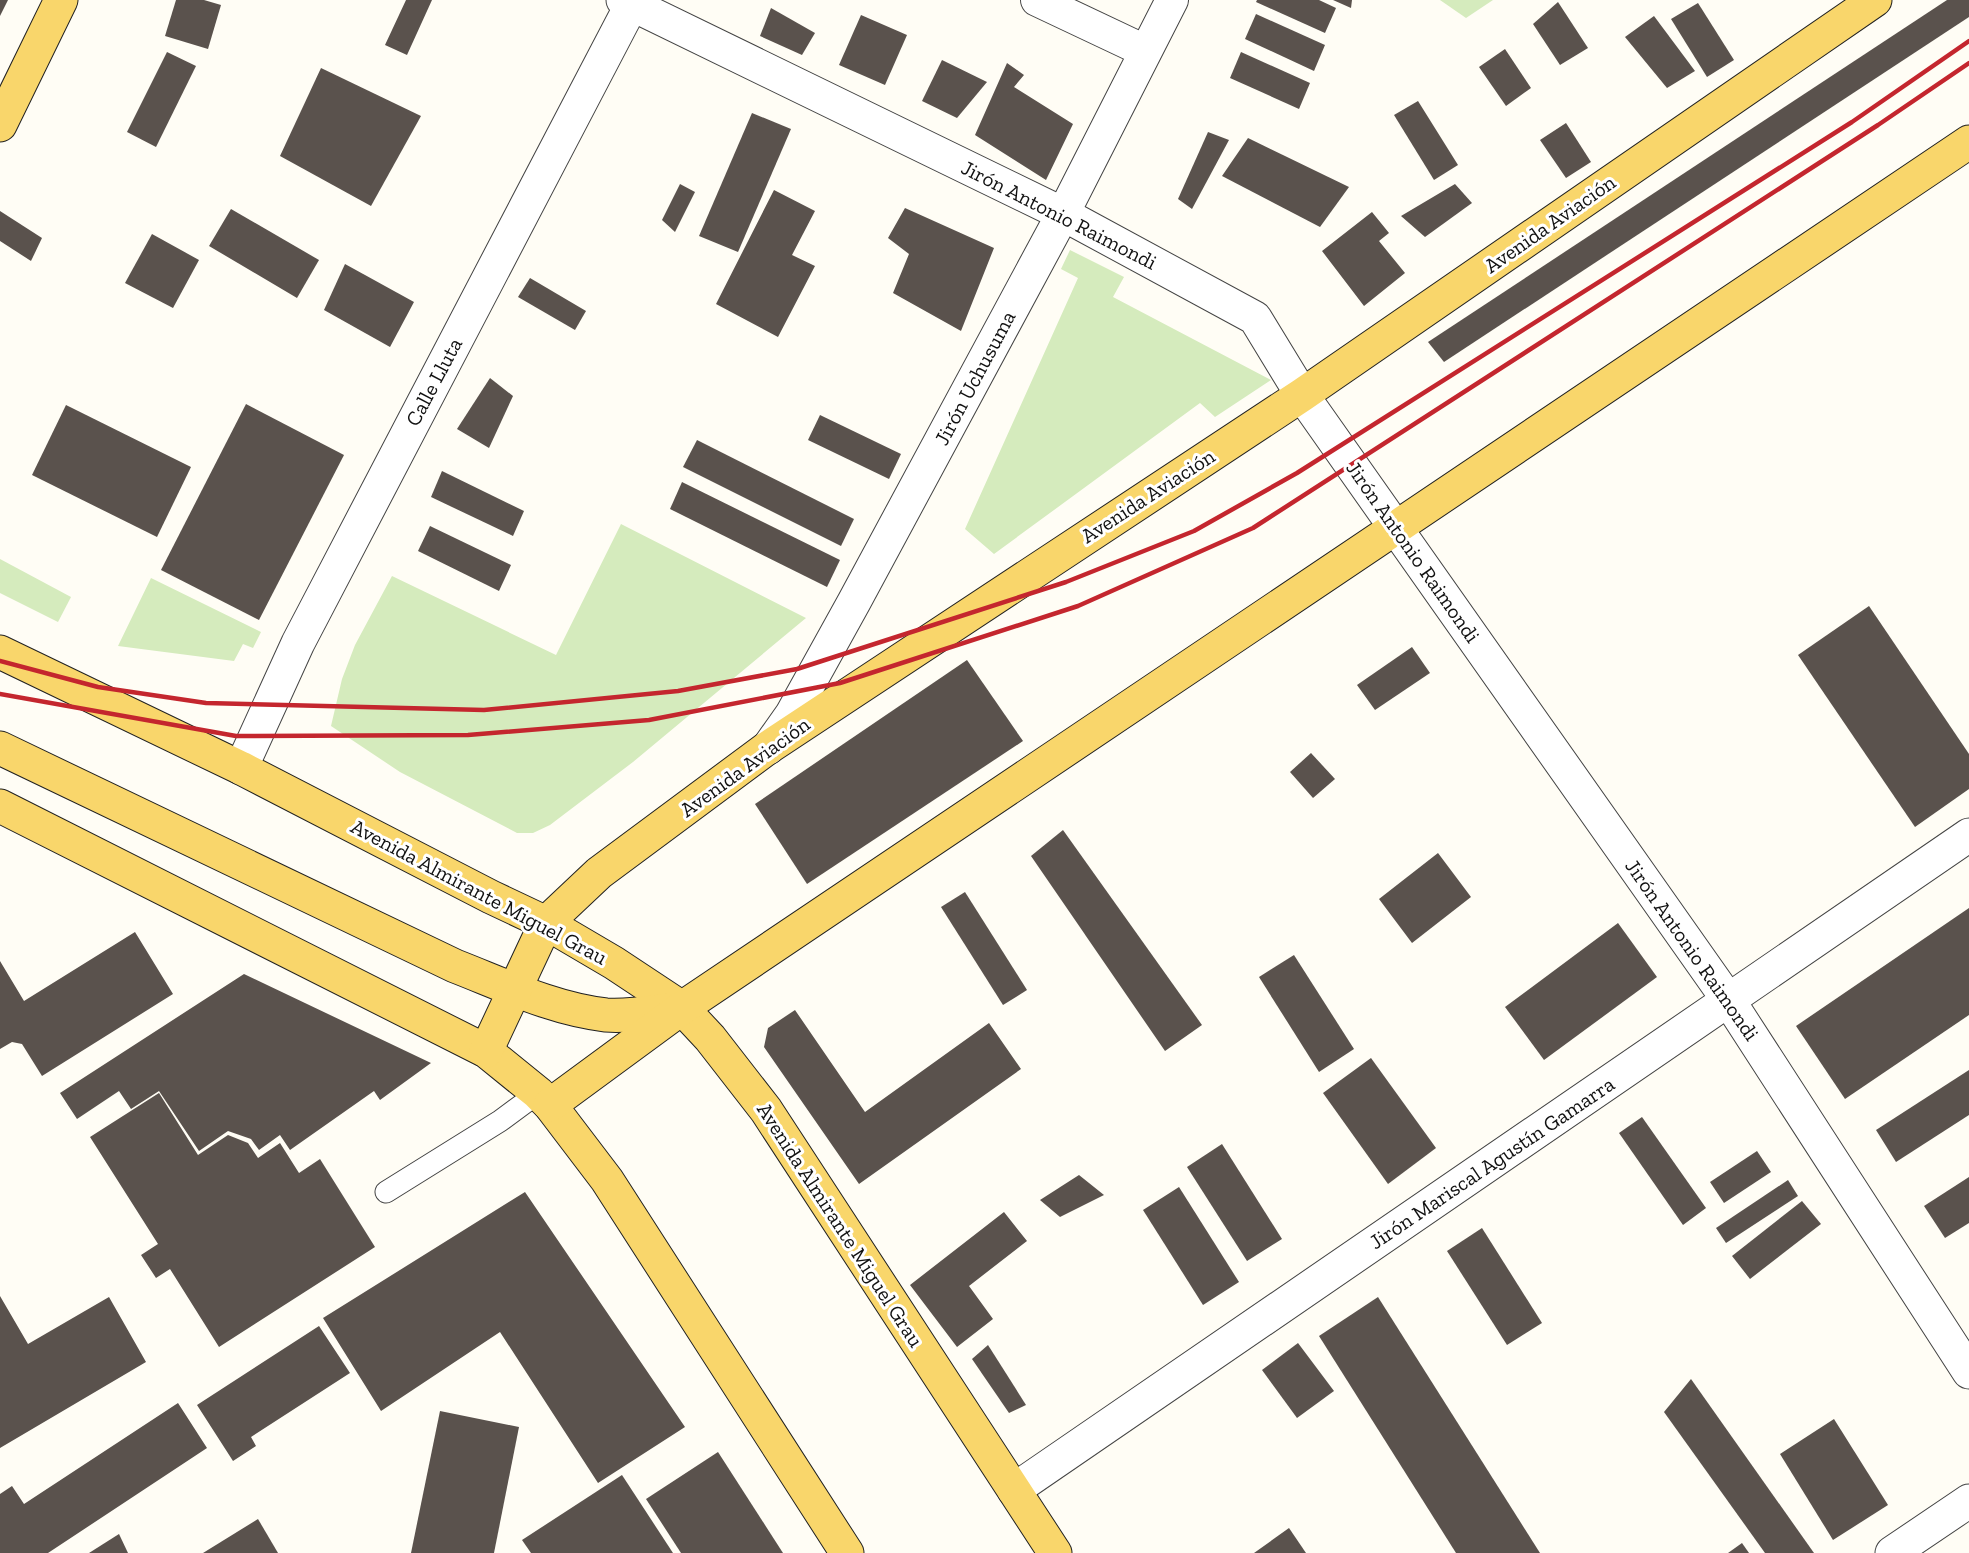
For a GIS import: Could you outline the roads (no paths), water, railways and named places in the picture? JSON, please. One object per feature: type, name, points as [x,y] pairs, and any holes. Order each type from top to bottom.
[{"type":"main road","points":[[0,125],[61,0]]},
{"type":"main road","name":"Avenida Aviación","points":[[486,1051],[546,923],[599,873],[766,749],[1302,395],[1875,0]]},
{"type":"main road","points":[[544,1099],[1969,142]]},
{"type":"main road","name":"Avenida Almirante Miguel Grau","points":[[0,652],[241,768],[481,892],[546,923],[614,963],[682,1008],[710,1038],[765,1110],[1055,1553]]},
{"type":"main road","points":[[0,748],[455,966],[515,989],[562,1006],[607,1015],[682,1008]]},
{"type":"main road","points":[[0,806],[486,1051],[544,1099],[607,1180],[847,1553]]},
{"type":"street","points":[[1037,0],[1146,51]]},
{"type":"street","name":"Jirón Uchusuma","points":[[766,749],[792,714],[818,667],[1063,214],[1172,0]]},
{"type":"street","name":"Jirón Antonio Raimondi","points":[[630,1],[1063,214],[1255,318],[1302,395],[1728,1001],[1969,1372]]},
{"type":"street","name":"Calle Lluta","points":[[241,768],[298,643],[630,1]]},
{"type":"street","name":"Jirón Mariscal Agustín Gamarra","points":[[1014,1490],[1969,835]]},
{"type":"street","points":[[1892,1553],[1969,1501]]},
{"type":"lane","points":[[386,1192],[500,1121],[544,1099]]},
{"type":"railway","points":[[0,661],[98,687],[206,703],[484,710],[678,691],[797,669],[1066,582],[1194,531],[1297,473],[1852,122],[1969,41]]},
{"type":"railway","points":[[0,694],[236,736],[468,735],[649,720],[840,683],[1078,606],[1253,528],[1878,125],[1969,63]]}]
